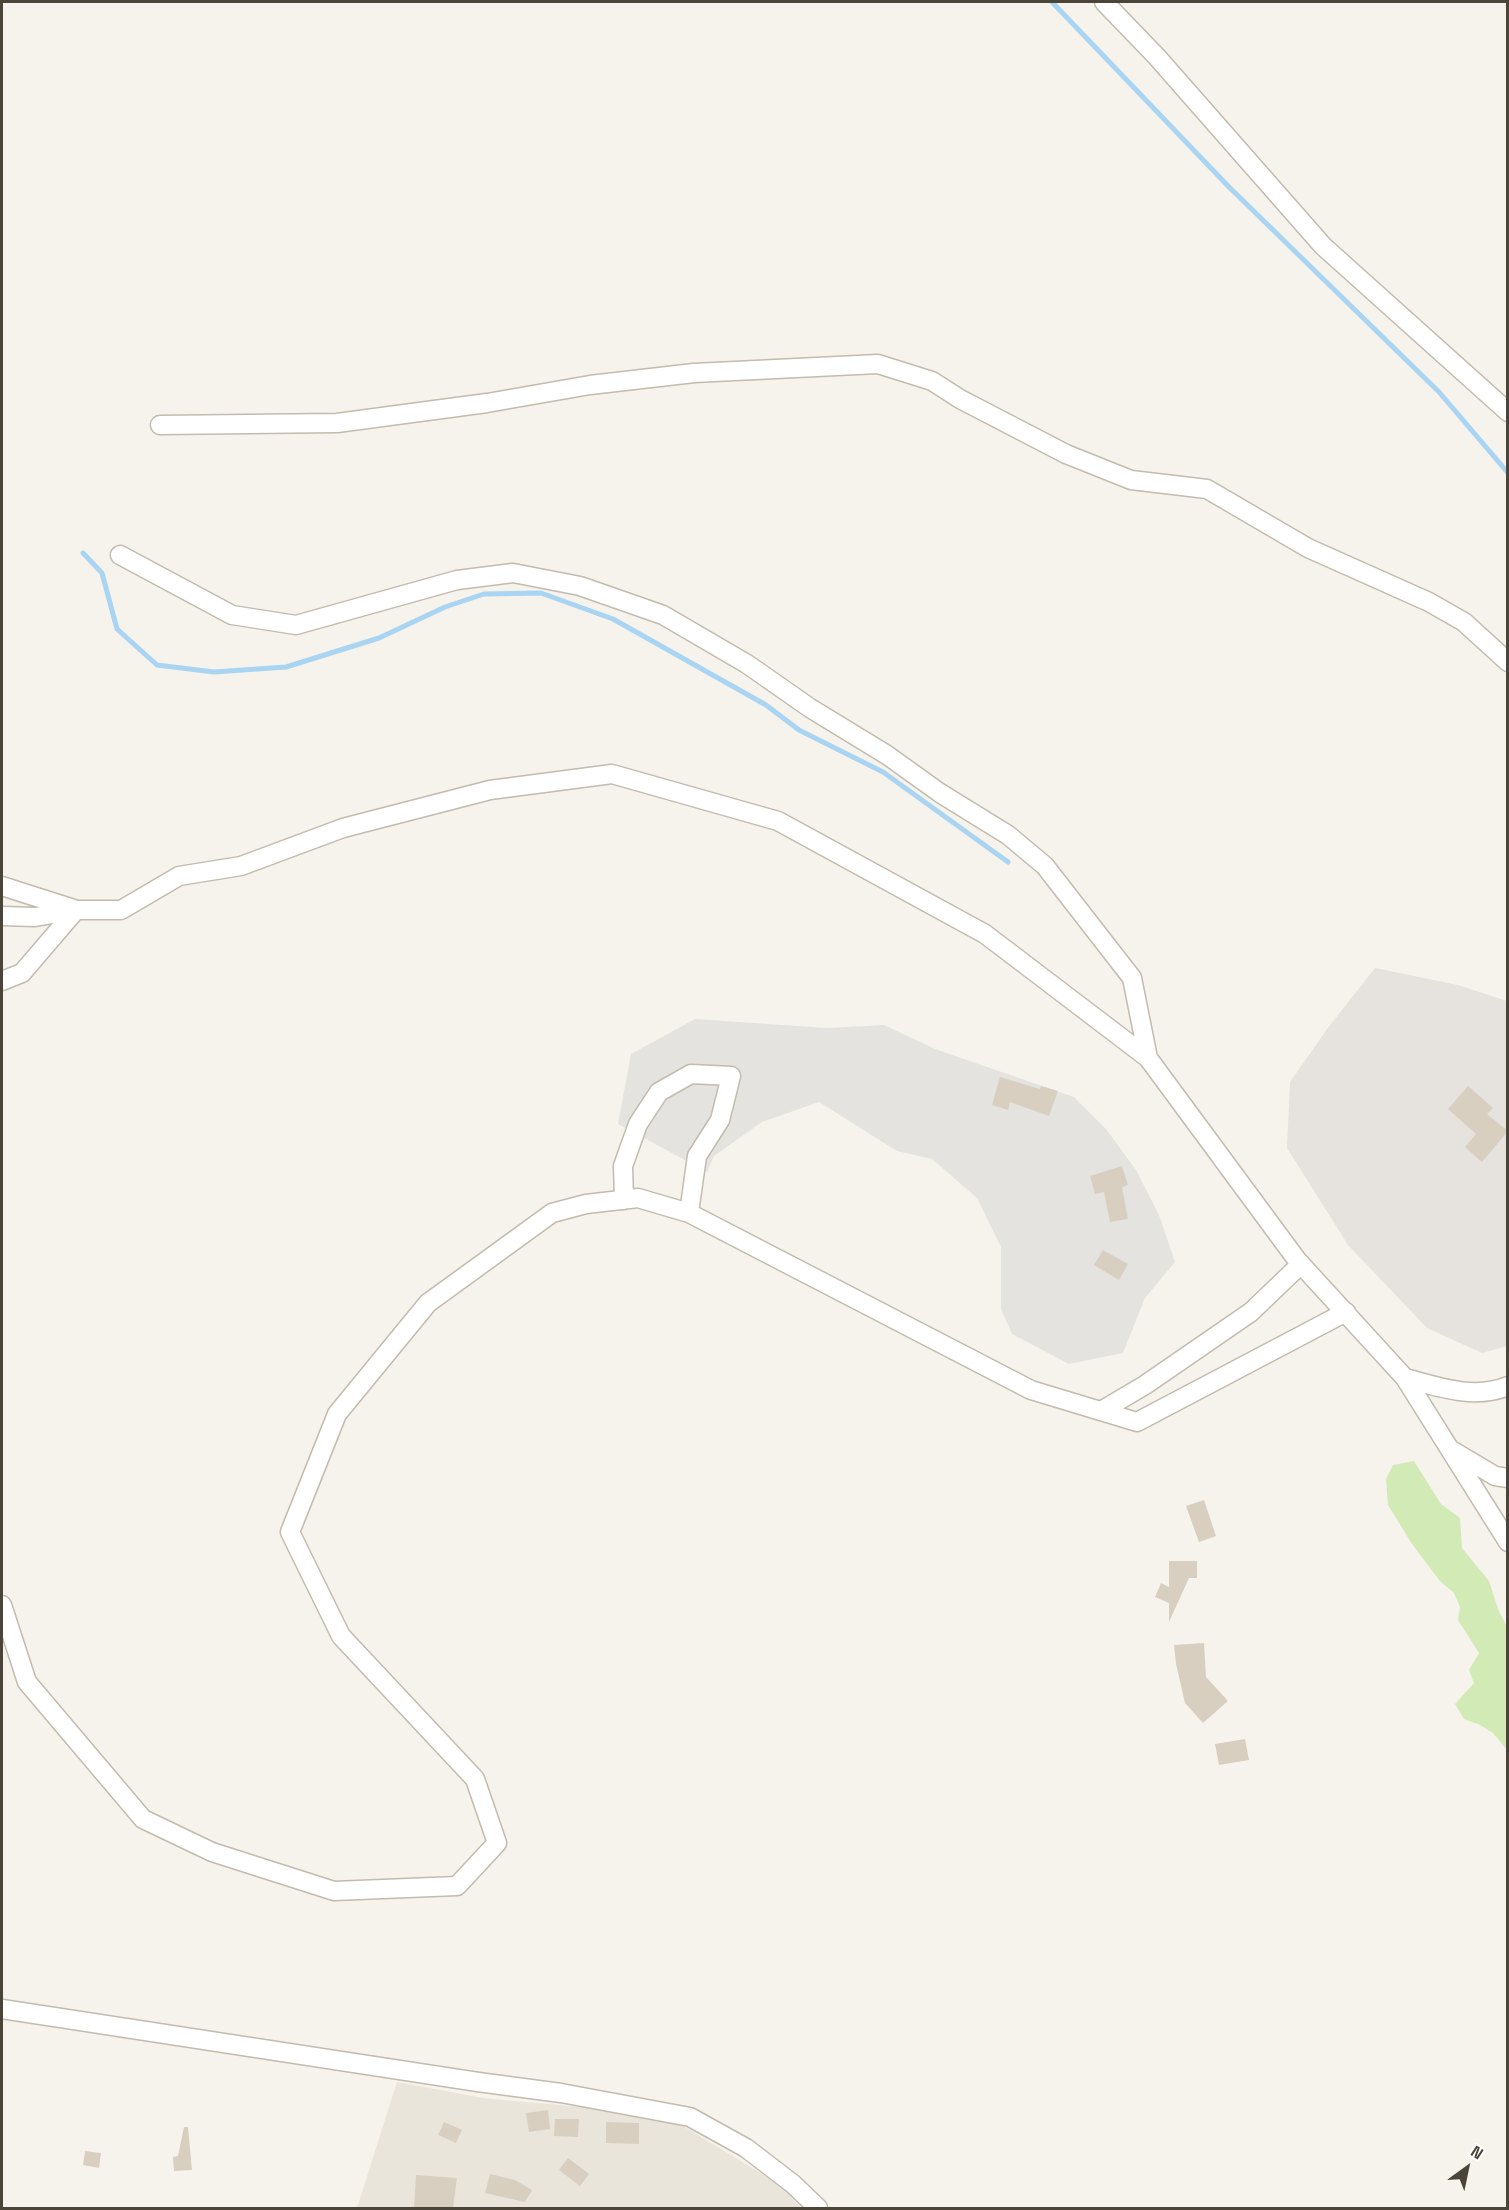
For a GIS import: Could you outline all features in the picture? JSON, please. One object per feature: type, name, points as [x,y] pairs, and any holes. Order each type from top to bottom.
[{"type":"street","points":[[1104,2],[1157,57],[1323,246],[1508,412]]},
{"type":"street","points":[[160,425],[337,423],[413,411],[487,403],[590,385],[694,373],[878,364],[932,381],[979,410],[1066,454],[1131,480],[1207,489],[1308,548],[1429,602],[1464,622],[1508,662]]},
{"type":"street","points":[[120,555],[232,615],[296,625],[458,580],[513,573],[580,586],[663,615],[747,664],[810,708],[887,755],[940,793],[1008,835],[1045,866],[1132,978],[1148,1058]]},
{"type":"street","points":[[2,916],[35,917],[76,910],[121,910],[178,876],[241,866],[343,828],[490,790],[612,774],[778,821],[985,934],[1148,1058],[1301,1264],[1405,1378],[1508,1542]]},
{"type":"street","points":[[2,886],[76,910]]},
{"type":"street","points":[[2,981],[22,973],[76,910]]},
{"type":"street","points":[[624,1200],[623,1166],[638,1124],[659,1092],[692,1074],[731,1076],[720,1120],[698,1156],[689,1213]]},
{"type":"street","points":[[2,1605],[27,1682],[143,1819],[212,1852],[334,1891],[457,1886],[497,1843],[475,1779],[341,1636],[290,1532],[337,1414],[428,1303],[552,1213],[586,1204],[638,1198],[689,1213],[1031,1390],[1137,1422],[1346,1312]]},
{"type":"street","points":[[1101,1411],[1145,1385],[1251,1312],[1301,1264]]},
{"type":"street","points":[[1405,1378],[1463,1393],[1498,1390],[1508,1386]]},
{"type":"street","points":[[1450,1449],[1496,1476],[1508,1478]]},
{"type":"street","points":[[2,2009],[561,2093],[690,2117],[746,2148],[793,2184],[818,2208]]},
{"type":"shaded area","points":[[1375,968],[1458,985],[1507,1001],[1507,1346],[1482,1353],[1427,1328],[1348,1245],[1287,1148],[1290,1082],[1327,1029]]},
{"type":"shaded area","points":[[695,1019],[827,1028],[884,1025],[935,1049],[1074,1097],[1106,1129],[1136,1170],[1159,1215],[1175,1262],[1145,1298],[1123,1353],[1069,1364],[1012,1334],[1001,1309],[1001,1247],[977,1198],[932,1159],[897,1151],[819,1102],[762,1122],[714,1156],[707,1172],[618,1124],[631,1054]]},
{"type":"shaded area","points":[[397,2082],[483,2098],[637,2112],[685,2127],[780,2185],[801,2208],[357,2208]]},
{"type":"green space","points":[[1414,1461],[1441,1504],[1460,1518],[1462,1548],[1489,1581],[1498,1609],[1507,1627],[1507,1750],[1493,1733],[1464,1719],[1455,1704],[1474,1683],[1469,1670],[1479,1653],[1458,1620],[1460,1607],[1454,1593],[1440,1581],[1412,1544],[1388,1505],[1386,1479],[1393,1465]]},
{"type":"building","points":[[1000,1077],[1040,1089],[1041,1086],[1058,1091],[1049,1116],[1010,1102],[1008,1110],[992,1105]]},
{"type":"building","points":[[1468,1086],[1493,1108],[1487,1114],[1508,1131],[1482,1162],[1465,1147],[1476,1134],[1448,1109]]},
{"type":"building","points":[[1122,1166],[1128,1185],[1122,1187],[1128,1219],[1110,1222],[1104,1192],[1095,1194],[1090,1176]]},
{"type":"building","points":[[1103,1250],[1128,1264],[1119,1280],[1094,1265]]},
{"type":"building","points":[[1204,1500],[1216,1536],[1199,1542],[1186,1506]]},
{"type":"building","points":[[1169,1561],[1197,1561],[1197,1578],[1189,1578],[1169,1622],[1169,1603],[1155,1597],[1161,1583],[1169,1587]]},
{"type":"building","points":[[1204,1643],[1206,1677],[1228,1701],[1203,1723],[1185,1703],[1174,1645]]},
{"type":"building","points":[[1245,1739],[1249,1760],[1219,1765],[1215,1744]]},
{"type":"building","points":[[548,2110],[550,2129],[529,2132],[526,2113]]},
{"type":"building","points":[[555,2119],[579,2119],[578,2137],[554,2136]]},
{"type":"building","points":[[444,2122],[462,2130],[456,2143],[438,2135]]},
{"type":"building","points":[[606,2122],[639,2123],[639,2144],[606,2143]]},
{"type":"building","points":[[184,2127],[188,2127],[192,2170],[174,2171],[173,2157],[178,2156]]},
{"type":"building","points":[[85,2151],[101,2153],[99,2168],[83,2165]]},
{"type":"building","points":[[568,2158],[589,2174],[580,2186],[559,2170]]},
{"type":"building","points":[[490,2174],[515,2180],[532,2190],[525,2202],[485,2193]]},
{"type":"building","points":[[416,2175],[457,2178],[453,2208],[414,2208]]},
{"type":"waterway","points":[[1052,2],[1229,187],[1439,392],[1508,473]]},
{"type":"waterway","points":[[83,553],[102,573],[117,629],[157,665],[214,672],[286,667],[379,638],[445,607],[484,594],[541,593],[613,619],[766,705],[799,730],[883,772],[1008,862]]}]
